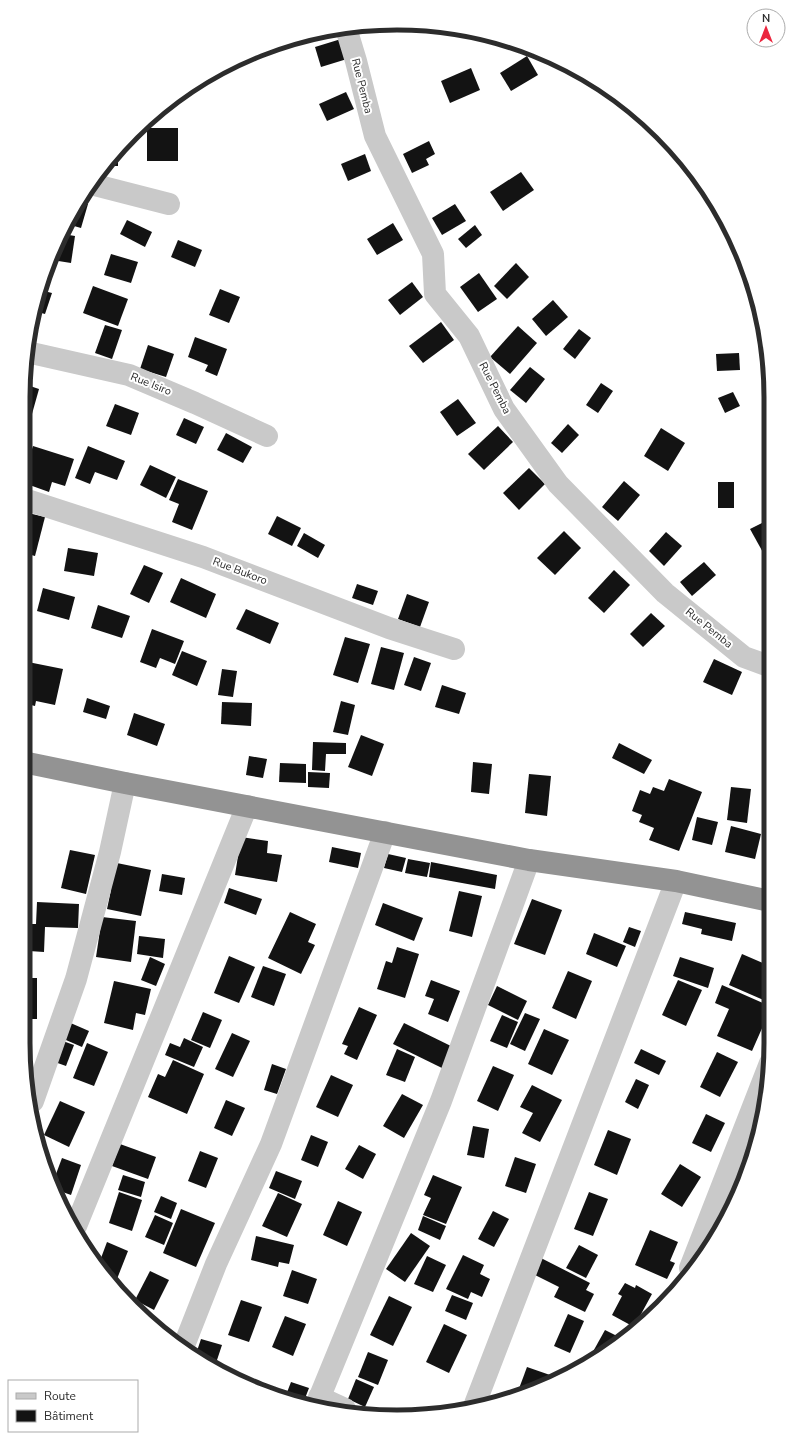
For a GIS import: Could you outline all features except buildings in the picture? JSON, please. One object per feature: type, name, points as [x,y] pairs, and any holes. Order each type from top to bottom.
[{"type":"highway","points":[[30,763],[529,860],[676,882],[764,899]]},
{"type":"street","name":"Rue Pemba","points":[[348,33],[375,136],[433,254],[435,294],[469,336],[504,409],[558,484],[665,593],[744,657],[764,664]]},
{"type":"street","points":[[97,186],[169,204]]},
{"type":"street","name":"Rue Isiro","points":[[33,353],[129,375],[267,436]]},
{"type":"street","name":"Rue Bukoro","points":[[30,501],[203,557],[389,628],[454,649]]},
{"type":"street","points":[[34,1098],[76,979],[110,852],[125,783]]},
{"type":"street","points":[[77,1223],[247,806]]},
{"type":"street","points":[[185,1342],[216,1264],[271,1144],[385,832]]},
{"type":"street","points":[[318,1401],[441,1101],[529,860]]},
{"type":"street","points":[[476,1401],[676,882]]},
{"type":"street","points":[[694,1258],[762,1085]]}]
